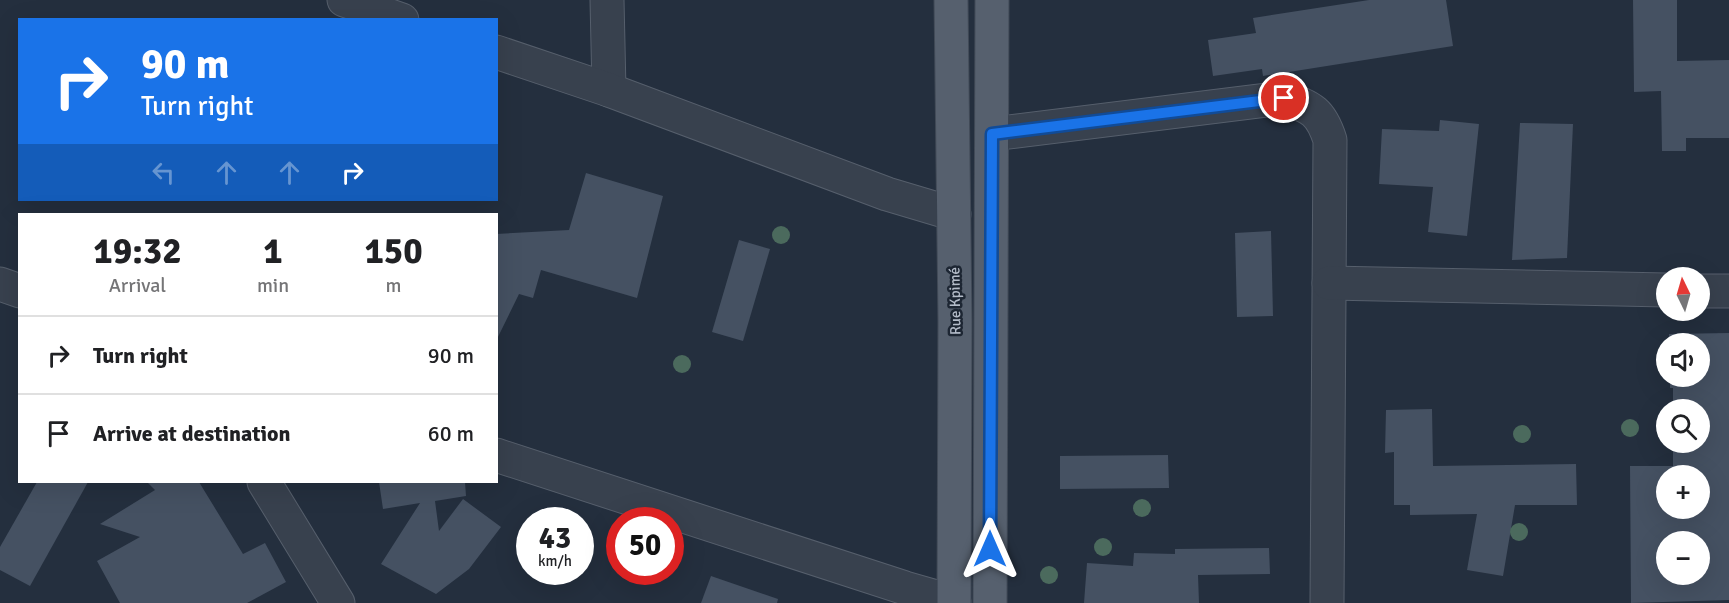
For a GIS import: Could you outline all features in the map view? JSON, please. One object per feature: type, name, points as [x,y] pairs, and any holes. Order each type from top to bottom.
[{"type":"main road","name":"Rue Kpimé","points":[[951,0],[955,321],[954,603]]},
{"type":"main road","points":[[990,603],[992,0]]},
{"type":"street","points":[[344,0],[396,18]]},
{"type":"street","points":[[607,0],[609,90]]},
{"type":"street","points":[[498,53],[609,90],[887,194],[954,214]]},
{"type":"street","points":[[992,134],[1284,98],[1303,104],[1318,113],[1330,140],[1327,603]]},
{"type":"street","points":[[1329,283],[1656,290]]},
{"type":"street","points":[[0,284],[18,290]]},
{"type":"street","points":[[1710,291],[1729,291]]},
{"type":"street","points":[[498,456],[954,603]]},
{"type":"street","points":[[265,483],[338,603]]},
{"type":"building","points":[[1369,0],[1446,0],[1453,46],[1263,76],[1262,69],[1213,76],[1208,40],[1256,33],[1253,18]]},
{"type":"building","points":[[1633,0],[1677,0],[1677,61],[1729,60],[1729,138],[1686,138],[1686,151],[1662,151],[1661,91],[1634,92]]},
{"type":"building","points":[[1440,120],[1479,124],[1467,236],[1428,232],[1433,187],[1379,184],[1382,129],[1439,131]]},
{"type":"building","points":[[1520,123],[1573,124],[1567,258],[1512,260]]},
{"type":"building","points":[[586,173],[663,196],[637,298],[541,270],[533,298],[519,294],[498,337],[498,234],[569,230]]},
{"type":"building","points":[[1271,231],[1273,316],[1237,317],[1235,233]]},
{"type":"building","points":[[739,240],[770,249],[743,341],[712,332]]},
{"type":"building","points":[[1710,333],[1729,333],[1729,600],[1631,603],[1630,466],[1656,466],[1656,519],[1710,519],[1710,465],[1673,465],[1673,453],[1710,453],[1710,399],[1673,399],[1673,388],[1670,388],[1710,387]]},
{"type":"building","points":[[1432,409],[1433,466],[1576,464],[1577,505],[1515,505],[1503,576],[1467,570],[1477,514],[1410,515],[1410,505],[1394,505],[1394,452],[1385,453],[1386,410]]},
{"type":"building","points":[[1168,455],[1169,488],[1060,489],[1060,456]]},
{"type":"building","points":[[36,483],[87,483],[30,586],[0,570],[0,547]]},
{"type":"building","points":[[148,483],[200,483],[243,554],[265,543],[286,582],[247,603],[120,603],[97,561],[140,537],[100,524],[155,490]]},
{"type":"building","points":[[379,483],[465,483],[466,496],[435,501],[439,531],[463,499],[501,527],[469,569],[436,594],[381,564],[420,503],[383,509]]},
{"type":"building","points":[[1269,548],[1270,574],[1198,575],[1199,603],[1084,603],[1087,563],[1133,566],[1134,553],[1175,554],[1175,549]]},
{"type":"building","points":[[711,576],[778,599],[777,603],[701,603]]},
{"type":"route","points":[[990,549],[992,134],[1284,98]]}]
